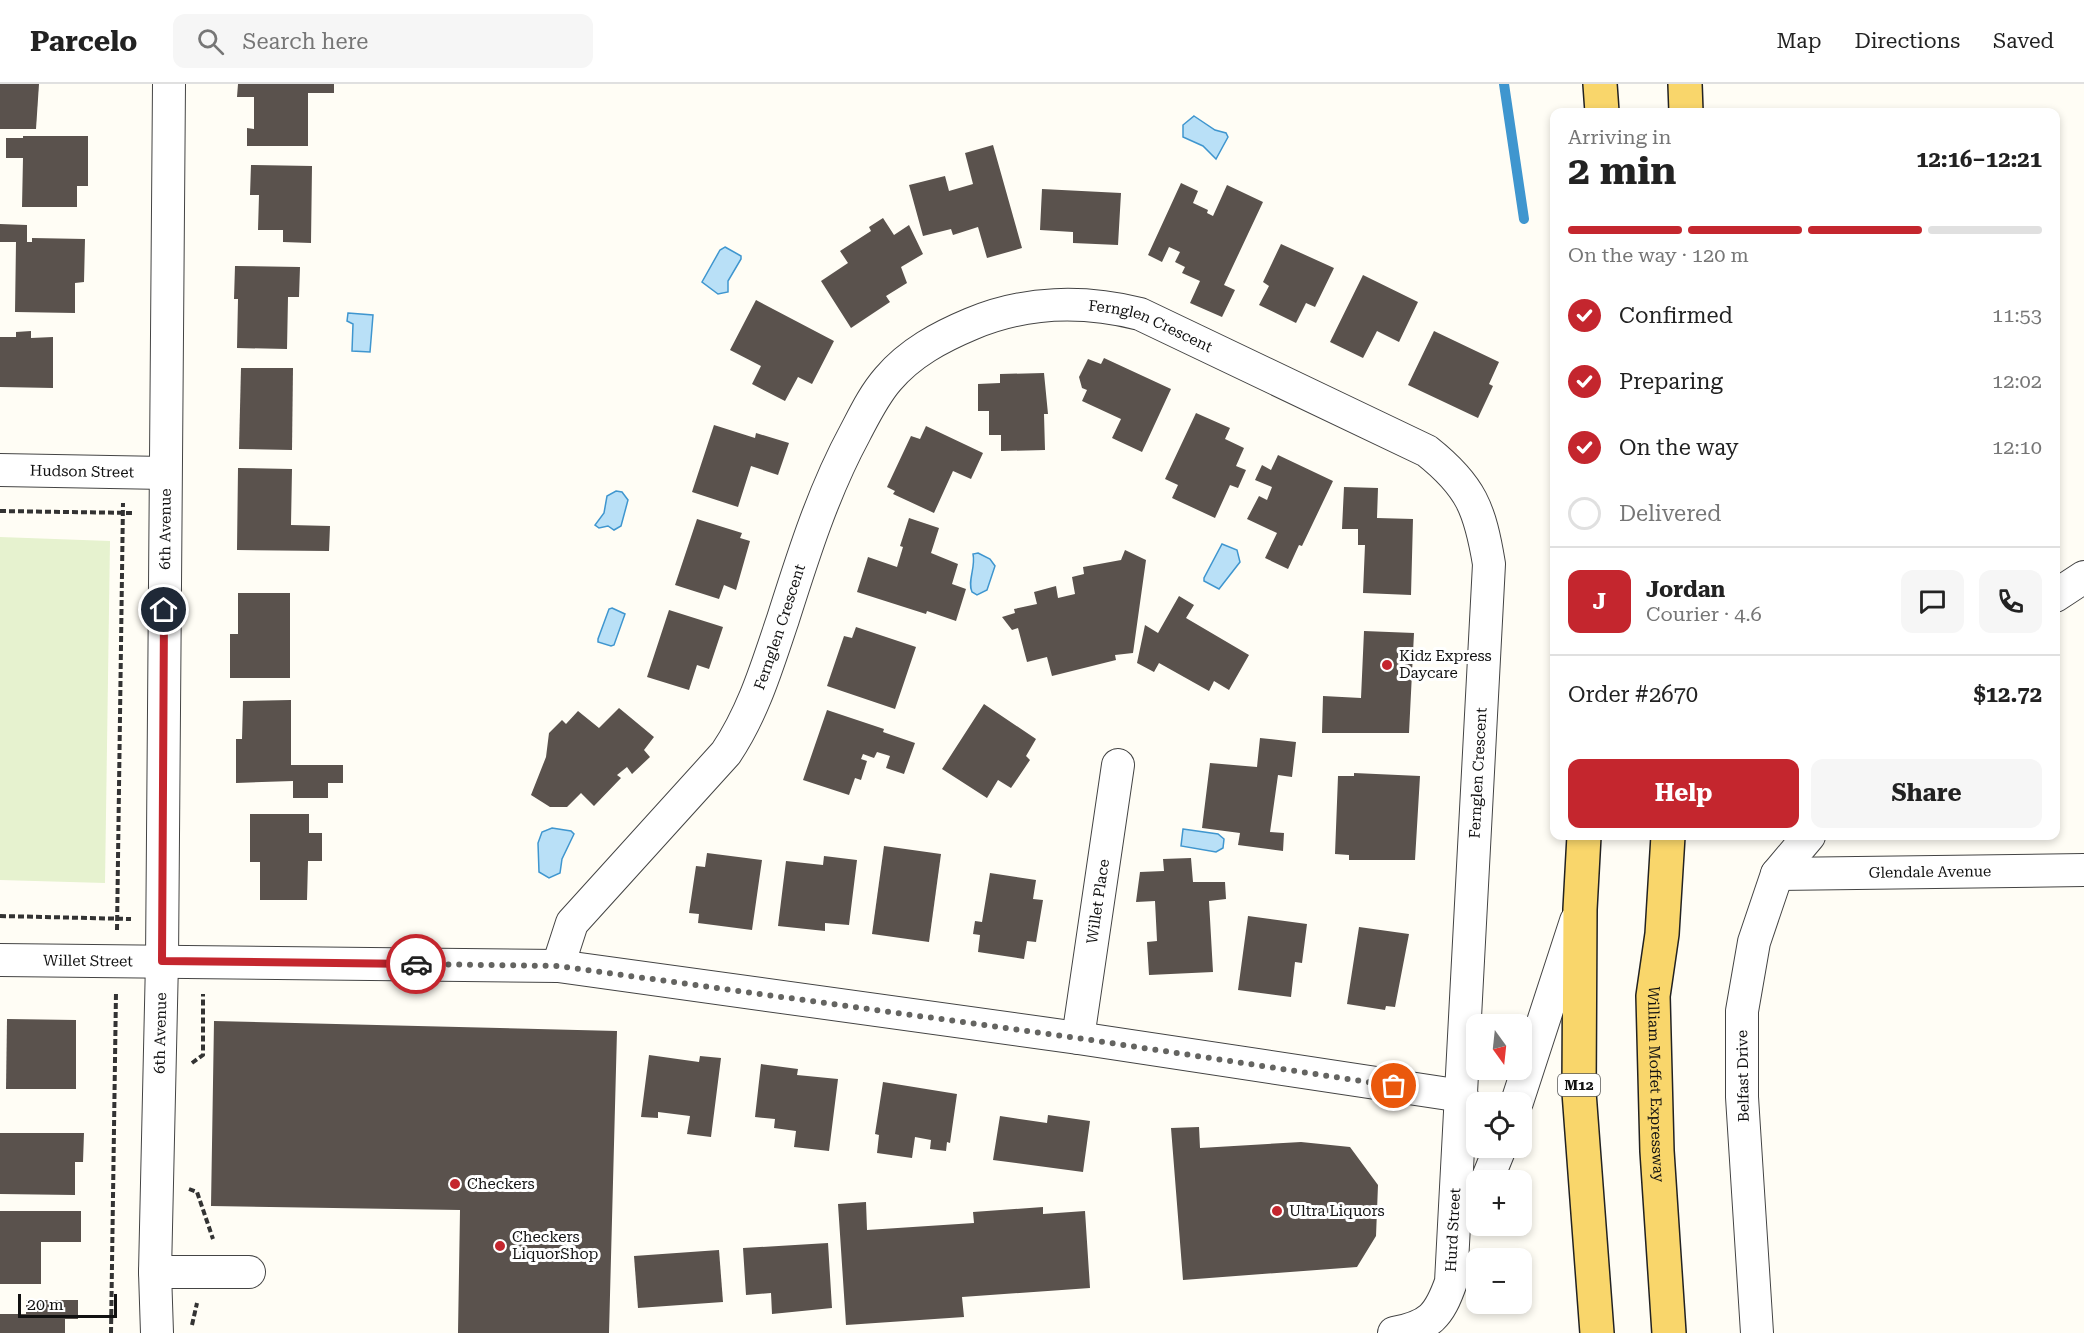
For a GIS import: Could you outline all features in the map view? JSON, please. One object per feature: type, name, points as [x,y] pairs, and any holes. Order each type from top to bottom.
[{"type":"main road","points":[[1600,84],[1602,108]]},
{"type":"main road","points":[[1685,84],[1686,108]]},
{"type":"main road","name":"M12","points":[[1584,840],[1580,909],[1579,1092],[1597,1333]]},
{"type":"main road","name":"William Moffet Expressway","points":[[1668,840],[1662,934],[1653,996],[1653,1036],[1657,1151],[1669,1333]]},
{"type":"main road","points":[[1587,1333],[1593,1301]]},
{"type":"street","name":"6th Avenue","points":[[157,1333],[154,1272],[162,961],[169,84]]},
{"type":"street","name":"Fernglen Crescent","points":[[558,966],[572,923],[726,753],[740,731],[762,682],[806,547],[836,468],[872,400],[889,378],[915,354],[944,336],[988,317],[1030,307],[1105,305],[1140,314],[1409,441],[1453,472],[1462,482],[1474,506],[1484,532],[1489,564],[1462,1096]]},
{"type":"street","name":"Hudson Street","points":[[0,470],[165,472]]},
{"type":"street","points":[[2060,593],[2084,577]]},
{"type":"street","name":"Willet Place","points":[[1078,1038],[1118,765]]},
{"type":"street","name":"Belfast Drive","points":[[1757,1333],[1742,1097],[1742,1011],[1754,942],[1778,874],[1806,840]]},
{"type":"street","name":"Glendale Avenue","points":[[1778,874],[2084,870]]},
{"type":"street","points":[[1520,1092],[1580,909]]},
{"type":"street","name":"Willet Street","points":[[0,960],[558,966],[1078,1038],[1462,1096]]},
{"type":"street","name":"Hurd Street","points":[[1394,1333],[1409,1330],[1431,1319],[1440,1310],[1451,1282],[1454,1200],[1462,1096]]},
{"type":"street","points":[[1451,1282],[1467,1236]]},
{"type":"street","points":[[154,1272],[206,1274],[249,1272]]},
{"type":"path","points":[[111,1333],[122,513],[125,472]]},
{"type":"path","points":[[0,511],[122,513]]},
{"type":"path","points":[[0,916],[117,918]]},
{"type":"path","points":[[184,1070],[203,1055],[203,962]]},
{"type":"path","points":[[184,1187],[197,1192],[219,1255],[206,1274],[192,1316],[192,1333]]},
{"type":"green space","points":[[0,537],[110,541],[105,883],[0,880]]},
{"type":"water","points":[[1194,116],[1215,130],[1226,133],[1228,137],[1216,159],[1203,146],[1183,137],[1183,125]]},
{"type":"water","points":[[725,247],[741,256],[741,259],[728,281],[728,292],[718,294],[702,282],[720,250]]},
{"type":"water","points":[[348,313],[373,315],[370,352],[352,351],[353,324],[347,321]]},
{"type":"water","points":[[616,491],[622,492],[628,500],[621,526],[614,530],[608,526],[599,528],[595,525],[604,513],[607,496]]},
{"type":"water","points":[[1222,544],[1237,550],[1240,562],[1219,589],[1204,581],[1204,578]]},
{"type":"water","points":[[978,553],[990,559],[995,566],[987,590],[977,595],[972,592],[970,584],[973,554]]},
{"type":"water","points":[[612,608],[625,614],[614,645],[611,646],[598,642],[598,639],[609,609]]},
{"type":"water","points":[[552,828],[571,831],[574,834],[562,859],[560,873],[549,878],[539,872],[538,843],[542,832]]},
{"type":"water","points":[[1183,829],[1218,834],[1224,839],[1223,848],[1216,852],[1181,846]]},
{"type":"building","points":[[0,84],[39,84],[36,129],[0,129]]},
{"type":"building","points":[[238,84],[334,84],[334,93],[308,93],[308,146],[247,146],[247,128],[254,129],[254,97],[237,97]]},
{"type":"building","points":[[23,136],[88,136],[88,186],[77,186],[77,207],[22,207],[23,158],[6,158],[6,138],[23,138]]},
{"type":"building","points":[[993,145],[1022,248],[987,258],[978,227],[953,235],[951,229],[923,236],[909,185],[945,176],[949,191],[973,184],[965,153]]},
{"type":"building","points":[[251,165],[312,166],[311,243],[283,242],[283,230],[258,230],[259,195],[250,195]]},
{"type":"building","points":[[1181,183],[1198,191],[1193,203],[1208,210],[1207,213],[1213,216],[1227,185],[1263,202],[1224,285],[1235,290],[1222,317],[1190,303],[1200,281],[1182,273],[1185,267],[1175,262],[1180,252],[1169,247],[1162,262],[1148,255]]},
{"type":"building","points":[[1042,189],[1121,193],[1118,245],[1073,243],[1073,232],[1040,230]]},
{"type":"building","points":[[883,218],[894,235],[909,225],[923,254],[901,267],[907,283],[886,296],[890,302],[851,328],[821,281],[848,263],[840,251],[871,231],[869,227]]},
{"type":"building","points":[[0,224],[27,225],[27,242],[32,242],[32,238],[85,239],[84,282],[75,283],[75,313],[15,312],[16,242],[0,242]]},
{"type":"building","points":[[1281,244],[1334,268],[1315,307],[1306,303],[1296,323],[1259,305],[1269,286],[1263,282]]},
{"type":"building","points":[[235,266],[300,267],[299,297],[288,297],[287,349],[237,348],[238,299],[234,299]]},
{"type":"building","points":[[1363,275],[1418,302],[1399,342],[1377,331],[1363,358],[1330,342]]},
{"type":"building","points":[[756,300],[834,341],[812,384],[798,377],[785,401],[752,384],[761,366],[730,350]]},
{"type":"building","points":[[31,331],[31,338],[53,337],[53,388],[0,387],[0,337],[16,337],[16,332]]},
{"type":"building","points":[[1434,331],[1499,362],[1489,384],[1493,386],[1478,418],[1408,385]]},
{"type":"building","points":[[1104,358],[1171,389],[1142,452],[1112,438],[1121,419],[1082,401],[1087,390],[1082,388],[1079,377],[1088,359],[1101,364]]},
{"type":"building","points":[[241,368],[293,368],[292,450],[239,449]]},
{"type":"building","points":[[1044,373],[1048,414],[1044,414],[1045,450],[1001,451],[1001,435],[989,435],[989,411],[978,411],[978,384],[1000,383],[1000,374]]},
{"type":"building","points":[[1196,413],[1230,428],[1225,439],[1244,448],[1236,466],[1246,470],[1238,488],[1230,485],[1215,518],[1172,498],[1178,485],[1165,479]]},
{"type":"building","points":[[714,425],[755,438],[756,433],[789,443],[778,475],[751,466],[738,507],[692,492]]},
{"type":"building","points":[[926,426],[983,453],[971,479],[953,471],[934,513],[893,494],[895,491],[887,487],[911,436],[920,439]]},
{"type":"building","points":[[1278,455],[1333,481],[1302,546],[1299,545],[1288,569],[1265,558],[1277,533],[1247,519],[1259,496],[1267,500],[1272,487],[1255,480],[1262,465],[1271,470]]},
{"type":"building","points":[[238,468],[292,469],[291,525],[330,526],[329,551],[237,550]]},
{"type":"building","points":[[1344,487],[1378,488],[1377,518],[1413,519],[1411,595],[1363,593],[1365,545],[1358,545],[1358,529],[1342,529]]},
{"type":"building","points":[[909,518],[939,528],[931,553],[958,564],[952,584],[966,589],[956,621],[857,592],[868,557],[897,567],[903,547],[900,546]]},
{"type":"building","points":[[697,519],[742,533],[740,538],[750,541],[736,590],[724,585],[719,599],[675,585]]},
{"type":"building","points":[[1125,550],[1146,560],[1133,653],[1115,655],[1116,660],[1052,676],[1047,657],[1027,662],[1018,628],[1012,630],[1002,617],[1015,613],[1014,609],[1037,604],[1034,592],[1056,586],[1058,598],[1075,594],[1072,577],[1084,574],[1083,567],[1121,560]]},
{"type":"building","points":[[238,593],[290,593],[290,678],[230,678],[230,634],[238,634]]},
{"type":"building","points":[[1179,596],[1194,605],[1186,618],[1249,655],[1229,690],[1214,681],[1209,691],[1159,663],[1154,672],[1137,663],[1145,625],[1158,633]]},
{"type":"building","points":[[669,610],[723,627],[709,669],[697,665],[689,690],[647,677]]},
{"type":"building","points":[[856,627],[916,647],[895,709],[827,686],[844,636],[852,638]]},
{"type":"building","name":"Kidz Express Daycare","points":[[1364,631],[1414,633],[1409,733],[1322,733],[1323,696],[1361,698]]},
{"type":"building","points":[[291,700],[291,765],[343,765],[343,783],[328,783],[328,798],[293,798],[293,781],[236,783],[236,739],[242,739],[243,701]]},
{"type":"building","points":[[984,704],[1036,739],[1026,756],[1030,760],[1011,788],[998,780],[987,798],[942,769]]},
{"type":"building","points":[[619,708],[654,737],[644,750],[650,757],[632,774],[627,767],[617,775],[621,778],[594,806],[581,793],[567,807],[550,807],[531,795],[546,757],[549,733],[562,720],[566,724],[578,711],[599,728]]},
{"type":"building","points":[[827,710],[884,729],[883,732],[915,743],[904,774],[886,768],[890,756],[877,752],[874,758],[863,754],[861,759],[867,761],[861,780],[855,778],[849,795],[803,780]]},
{"type":"building","points":[[1260,738],[1296,742],[1292,777],[1278,775],[1270,832],[1284,833],[1283,851],[1238,845],[1240,833],[1202,828],[1210,763],[1257,767]]},
{"type":"building","points":[[1354,773],[1420,776],[1415,860],[1349,860],[1349,855],[1335,854],[1338,776],[1354,776]]},
{"type":"building","points":[[250,814],[309,814],[309,833],[322,833],[322,861],[308,861],[307,900],[260,900],[260,862],[250,862]]},
{"type":"building","points":[[884,846],[941,854],[929,942],[872,934]]},
{"type":"building","points":[[707,853],[762,860],[752,930],[698,923],[699,914],[689,913],[696,866],[705,867]]},
{"type":"building","points":[[824,856],[857,860],[849,925],[825,923],[825,931],[778,926],[786,861],[823,865]]},
{"type":"building","points":[[1191,858],[1193,882],[1225,882],[1226,899],[1209,901],[1213,972],[1149,975],[1147,942],[1157,941],[1155,901],[1136,902],[1140,872],[1164,871],[1163,859]]},
{"type":"building","points":[[990,873],[1036,880],[1033,899],[1043,900],[1036,942],[1027,941],[1024,959],[978,952],[980,935],[973,934],[975,921],[982,922]]},
{"type":"building","points":[[1248,916],[1307,924],[1302,963],[1295,962],[1291,997],[1238,990]]},
{"type":"building","points":[[1359,927],[1409,934],[1395,1007],[1386,1006],[1385,1010],[1347,1004]]},
{"type":"building","points":[[7,1019],[76,1020],[76,1089],[6,1089]]},
{"type":"building","points":[[214,1021],[617,1031],[609,1333],[458,1333],[460,1210],[211,1206]]},
{"type":"building","points":[[649,1055],[699,1062],[700,1056],[721,1058],[711,1137],[687,1134],[690,1116],[658,1112],[658,1118],[641,1117]]},
{"type":"building","points":[[761,1064],[798,1069],[797,1075],[838,1079],[829,1151],[794,1147],[796,1131],[774,1128],[775,1119],[755,1117]]},
{"type":"building","points":[[883,1082],[957,1094],[950,1143],[947,1142],[946,1151],[930,1149],[931,1140],[915,1137],[912,1158],[877,1153],[879,1135],[875,1134]]},
{"type":"building","points":[[1048,1115],[1090,1121],[1083,1172],[993,1160],[1000,1116],[1047,1123]]},
{"type":"building","name":"Ultra Liquors","points":[[1199,1127],[1200,1148],[1301,1142],[1350,1147],[1378,1185],[1376,1236],[1357,1267],[1183,1280],[1171,1128]]},
{"type":"building","points":[[0,1133],[84,1133],[83,1162],[75,1162],[75,1195],[0,1194]]},
{"type":"building","points":[[866,1202],[867,1230],[974,1223],[973,1212],[1043,1207],[1043,1214],[1085,1211],[1090,1288],[962,1297],[964,1317],[846,1325],[838,1204]]},
{"type":"building","points":[[0,1211],[81,1211],[81,1242],[41,1242],[41,1284],[0,1284]]},
{"type":"building","points":[[828,1243],[832,1308],[772,1314],[771,1293],[746,1295],[743,1248]]},
{"type":"building","points":[[719,1250],[723,1302],[638,1308],[634,1256]]},
{"type":"building","points":[[26,1300],[78,1300],[78,1319],[65,1319],[65,1333],[0,1333],[0,1314],[26,1314]]},
{"type":"waterway","points":[[1504,84],[1524,219]]},
{"type":"way so far","points":[[416,964],[558,966],[1078,1038],[1394,1086]]},
{"type":"place","name":"Kidz Express Daycare","points":[[1387,665]]},
{"type":"place","name":"Checkers","points":[[455,1184]]},
{"type":"place","name":"Ultra Liquors","points":[[1277,1211]]},
{"type":"place","name":"Checkers LiquorShop","points":[[500,1246]]},
{"type":"route","points":[[164,610],[162,961],[416,964]]}]
